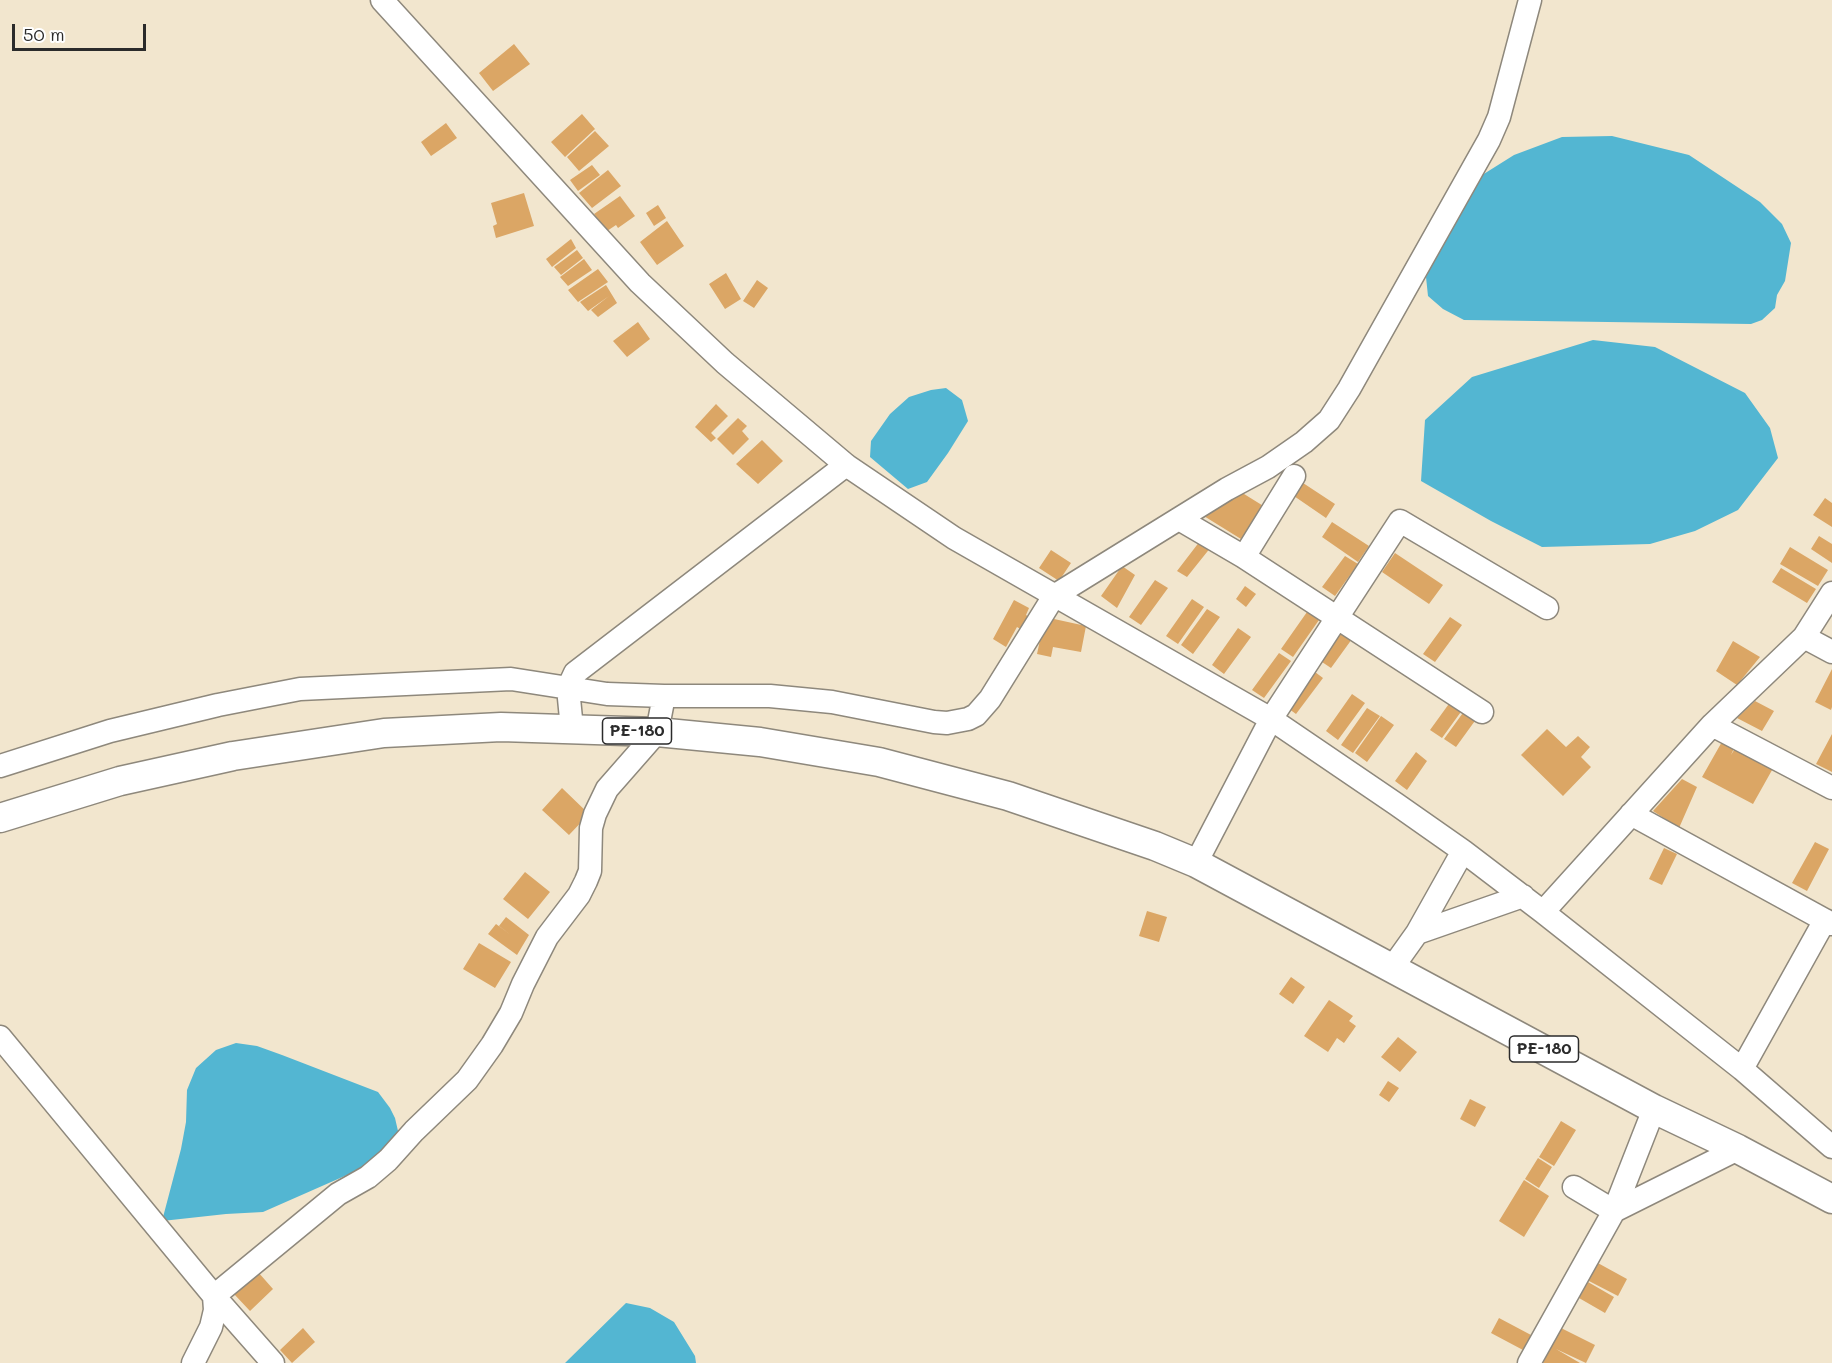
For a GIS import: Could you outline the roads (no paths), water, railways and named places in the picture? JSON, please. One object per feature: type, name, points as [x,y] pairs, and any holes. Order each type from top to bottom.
[{"type":"main road","name":"PE-180","points":[[0,818],[120,781],[233,756],[384,733],[501,727],[657,732],[760,742],[879,762],[1008,796],[1155,846],[1196,863],[1654,1109],[1738,1149],[1832,1199]]},
{"type":"street","points":[[382,0],[640,283],[725,363],[846,465],[954,538],[1271,719],[1463,851],[1742,1069],[1832,1147]]},
{"type":"street","points":[[0,766],[110,730],[300,689],[511,679],[606,694],[758,696],[832,702],[933,722],[958,722],[976,715],[990,699],[1054,597],[1268,467],[1304,442],[1329,420],[1350,389],[1489,140],[1499,117],[1530,0]]},
{"type":"street","points":[[572,729],[568,688],[575,673],[846,465]]},
{"type":"street","points":[[1244,557],[1294,476]]},
{"type":"street","points":[[1179,519],[1244,557],[1482,712]]},
{"type":"street","points":[[1196,863],[1271,719],[1400,521],[1546,608]]},
{"type":"street","points":[[1543,912],[1712,725],[1804,636],[1832,593]]},
{"type":"street","points":[[1804,636],[1832,652]]},
{"type":"street","points":[[214,1296],[338,1194],[368,1177],[388,1160],[414,1131],[467,1080],[492,1046],[511,1013],[547,937],[579,895],[590,871],[591,828],[595,814],[607,789],[657,732],[664,696]]},
{"type":"street","points":[[1712,725],[1832,788]]},
{"type":"street","points":[[1631,814],[1828,922],[1742,1069]]},
{"type":"street","points":[[1392,968],[1417,933],[1463,851]]},
{"type":"street","points":[[1417,933],[1523,896]]},
{"type":"street","points":[[0,1037],[214,1296],[273,1363]]},
{"type":"street","points":[[1529,1363],[1614,1211],[1654,1109]]},
{"type":"street","points":[[1614,1211],[1738,1149]]},
{"type":"street","points":[[1574,1187],[1614,1211]]},
{"type":"street","points":[[193,1363],[211,1327],[215,1310],[214,1296]]},
{"type":"water","points":[[1612,136],[1689,155],[1760,202],[1782,224],[1791,243],[1785,281],[1777,295],[1775,308],[1762,320],[1751,324],[1464,320],[1443,309],[1428,296],[1426,277],[1479,177],[1514,155],[1562,137]]},
{"type":"water","points":[[1593,340],[1655,347],[1745,393],[1770,428],[1778,458],[1738,510],[1695,531],[1650,544],[1542,547],[1421,481],[1425,420],[1472,377]]},
{"type":"water","points":[[946,388],[962,400],[968,421],[927,482],[908,489],[870,457],[871,441],[890,414],[909,397]]},
{"type":"water","points":[[236,1043],[257,1046],[378,1092],[395,1118],[398,1131],[395,1144],[372,1164],[263,1212],[162,1221],[181,1149],[186,1122],[187,1090],[196,1068],[216,1050]]},
{"type":"water","points":[[626,1303],[650,1308],[674,1322],[695,1356],[696,1363],[565,1363]]}]
